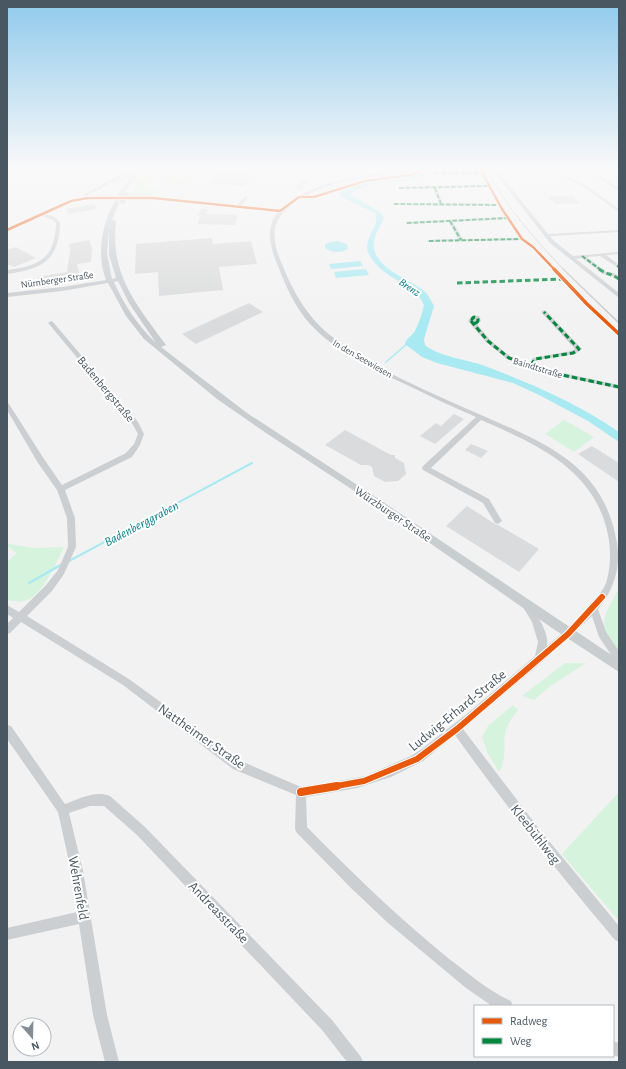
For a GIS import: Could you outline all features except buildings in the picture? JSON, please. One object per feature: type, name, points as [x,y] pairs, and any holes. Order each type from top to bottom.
[{"type":"main road","name":"Würzburger Straße","points":[[109,219],[104,239],[106,271],[123,306],[138,327],[157,347],[231,405],[380,504],[568,634],[619,667]]},
{"type":"main road","name":"Würzburger Straße","points":[[114,219],[112,234],[113,250],[120,279],[136,311],[170,356]]},
{"type":"main road","points":[[91,284],[106,271]]},
{"type":"main road","name":"Nürnberger Straße","points":[[7,295],[120,279]]},
{"type":"street","points":[[7,230],[34,219]]},
{"type":"street","points":[[7,272],[38,264],[54,251],[58,223],[54,219]]},
{"type":"street","name":"In den Seewiesen","points":[[275,219],[271,238],[275,255],[293,298],[310,320],[331,339],[354,355],[412,385],[538,443],[555,453],[573,467],[595,492],[608,512],[617,536],[617,562],[611,583],[602,597],[568,634]]},
{"type":"street","points":[[407,223],[491,219]]},
{"type":"street","points":[[509,219],[522,239],[533,247]]},
{"type":"street","points":[[533,219],[546,235],[571,258],[619,296]]},
{"type":"street","points":[[450,221],[461,240]]},
{"type":"street","points":[[546,235],[619,230]]},
{"type":"street","points":[[429,241],[522,239]]},
{"type":"street","points":[[571,258],[619,253]]},
{"type":"street","points":[[601,254],[618,266]]},
{"type":"street","points":[[582,256],[605,273],[612,274],[619,279]]},
{"type":"street","points":[[574,291],[619,334]]},
{"type":"street","points":[[532,365],[534,359],[573,352],[579,349],[544,312]]},
{"type":"street","name":"Baindtstraße","points":[[472,321],[488,341],[509,358],[562,375],[619,387]]},
{"type":"street","name":"Badenbergstraße","points":[[51,323],[136,424],[141,434],[137,445],[129,455],[61,489]]},
{"type":"street","points":[[7,405],[41,461],[61,489],[71,518],[72,547],[61,572],[49,588],[22,617],[7,630]]},
{"type":"street","points":[[480,417],[426,468],[486,501],[498,521]]},
{"type":"street","points":[[525,604],[536,621],[543,642],[539,659]]},
{"type":"street","points":[[593,607],[602,634],[619,659]]},
{"type":"street","name":"Nattheimer Straße","points":[[7,609],[126,682],[237,765],[302,792]]},
{"type":"street","name":"Ludwig-Erhard-Straße","points":[[302,792],[364,781],[417,759],[457,729],[568,634]]},
{"type":"street","name":"Kleebühlweg","points":[[457,729],[518,812],[582,894],[619,936]]},
{"type":"street","name":"Wehrenfeld","points":[[7,730],[63,810],[77,871],[100,1015],[112,1062]]},
{"type":"street","points":[[302,792],[301,829],[315,844],[334,864],[423,947],[491,1000],[504,1005]]},
{"type":"street","name":"Andreasstraße","points":[[63,810],[90,800],[106,800],[141,831],[327,1024],[356,1062]]},
{"type":"street","points":[[7,934],[84,917]]},
{"type":"green space","points":[[564,420],[594,437],[574,452],[545,434]]},
{"type":"green space","points":[[7,544],[36,548],[64,547],[40,590],[24,601],[7,600],[7,562],[17,553],[7,546]]},
{"type":"green space","points":[[619,588],[619,651],[606,635],[604,620]]},
{"type":"green space","points":[[565,663],[586,663],[549,687],[534,700],[522,696]]},
{"type":"green space","points":[[513,705],[518,710],[506,729],[504,755],[499,772],[488,754],[482,737],[488,726]]},
{"type":"green space","points":[[619,792],[619,921],[562,854]]},
{"type":"water","name":"Brenz","points":[[376,219],[384,219],[374,241],[374,250],[378,258],[392,271],[424,291],[429,296],[434,306],[424,339],[425,345],[445,355],[485,366],[503,373],[571,403],[619,432],[619,442],[588,421],[513,383],[437,363],[422,357],[405,344],[415,331],[424,305],[414,292],[378,266],[368,252],[368,240]]},
{"type":"water","points":[[338,241],[347,244],[348,249],[336,252],[325,248],[325,244]]},
{"type":"water","points":[[360,261],[363,266],[331,269],[329,264]]},
{"type":"water","points":[[366,269],[369,275],[336,278],[334,272]]},
{"type":"waterway","name":"Badenberggraben","points":[[386,362],[408,343]]},
{"type":"waterway","name":"Badenberggraben","points":[[69,561],[252,463]]},
{"type":"waterway","name":"Badenberggraben","points":[[57,567],[61,565]]},
{"type":"waterway","name":"Badenberggraben","points":[[29,583],[57,567]]},
{"type":"railway","points":[[519,219],[564,270]]},
{"type":"railway","points":[[564,270],[619,323]]},
{"type":"marked path","points":[[407,223],[490,219]]},
{"type":"marked path","points":[[450,221],[461,240]]},
{"type":"marked path","points":[[429,241],[522,239]]},
{"type":"marked path","points":[[582,256],[605,273],[612,274],[619,279]]},
{"type":"marked path","points":[[457,283],[563,279]]},
{"type":"marked path","points":[[531,365],[535,359],[573,353],[579,349],[544,312]]},
{"type":"marked path","points":[[475,317],[478,320],[475,323],[472,320],[475,317]]},
{"type":"marked path","points":[[471,321],[488,341],[509,358],[562,375],[619,387]]},
{"type":"cycle path","points":[[7,230],[32,219]]},
{"type":"cycle path","points":[[509,219],[522,239],[533,247],[587,304],[619,334]]},
{"type":"cycle path","points":[[301,792],[364,781],[417,759],[457,729],[568,634],[602,597]]}]
